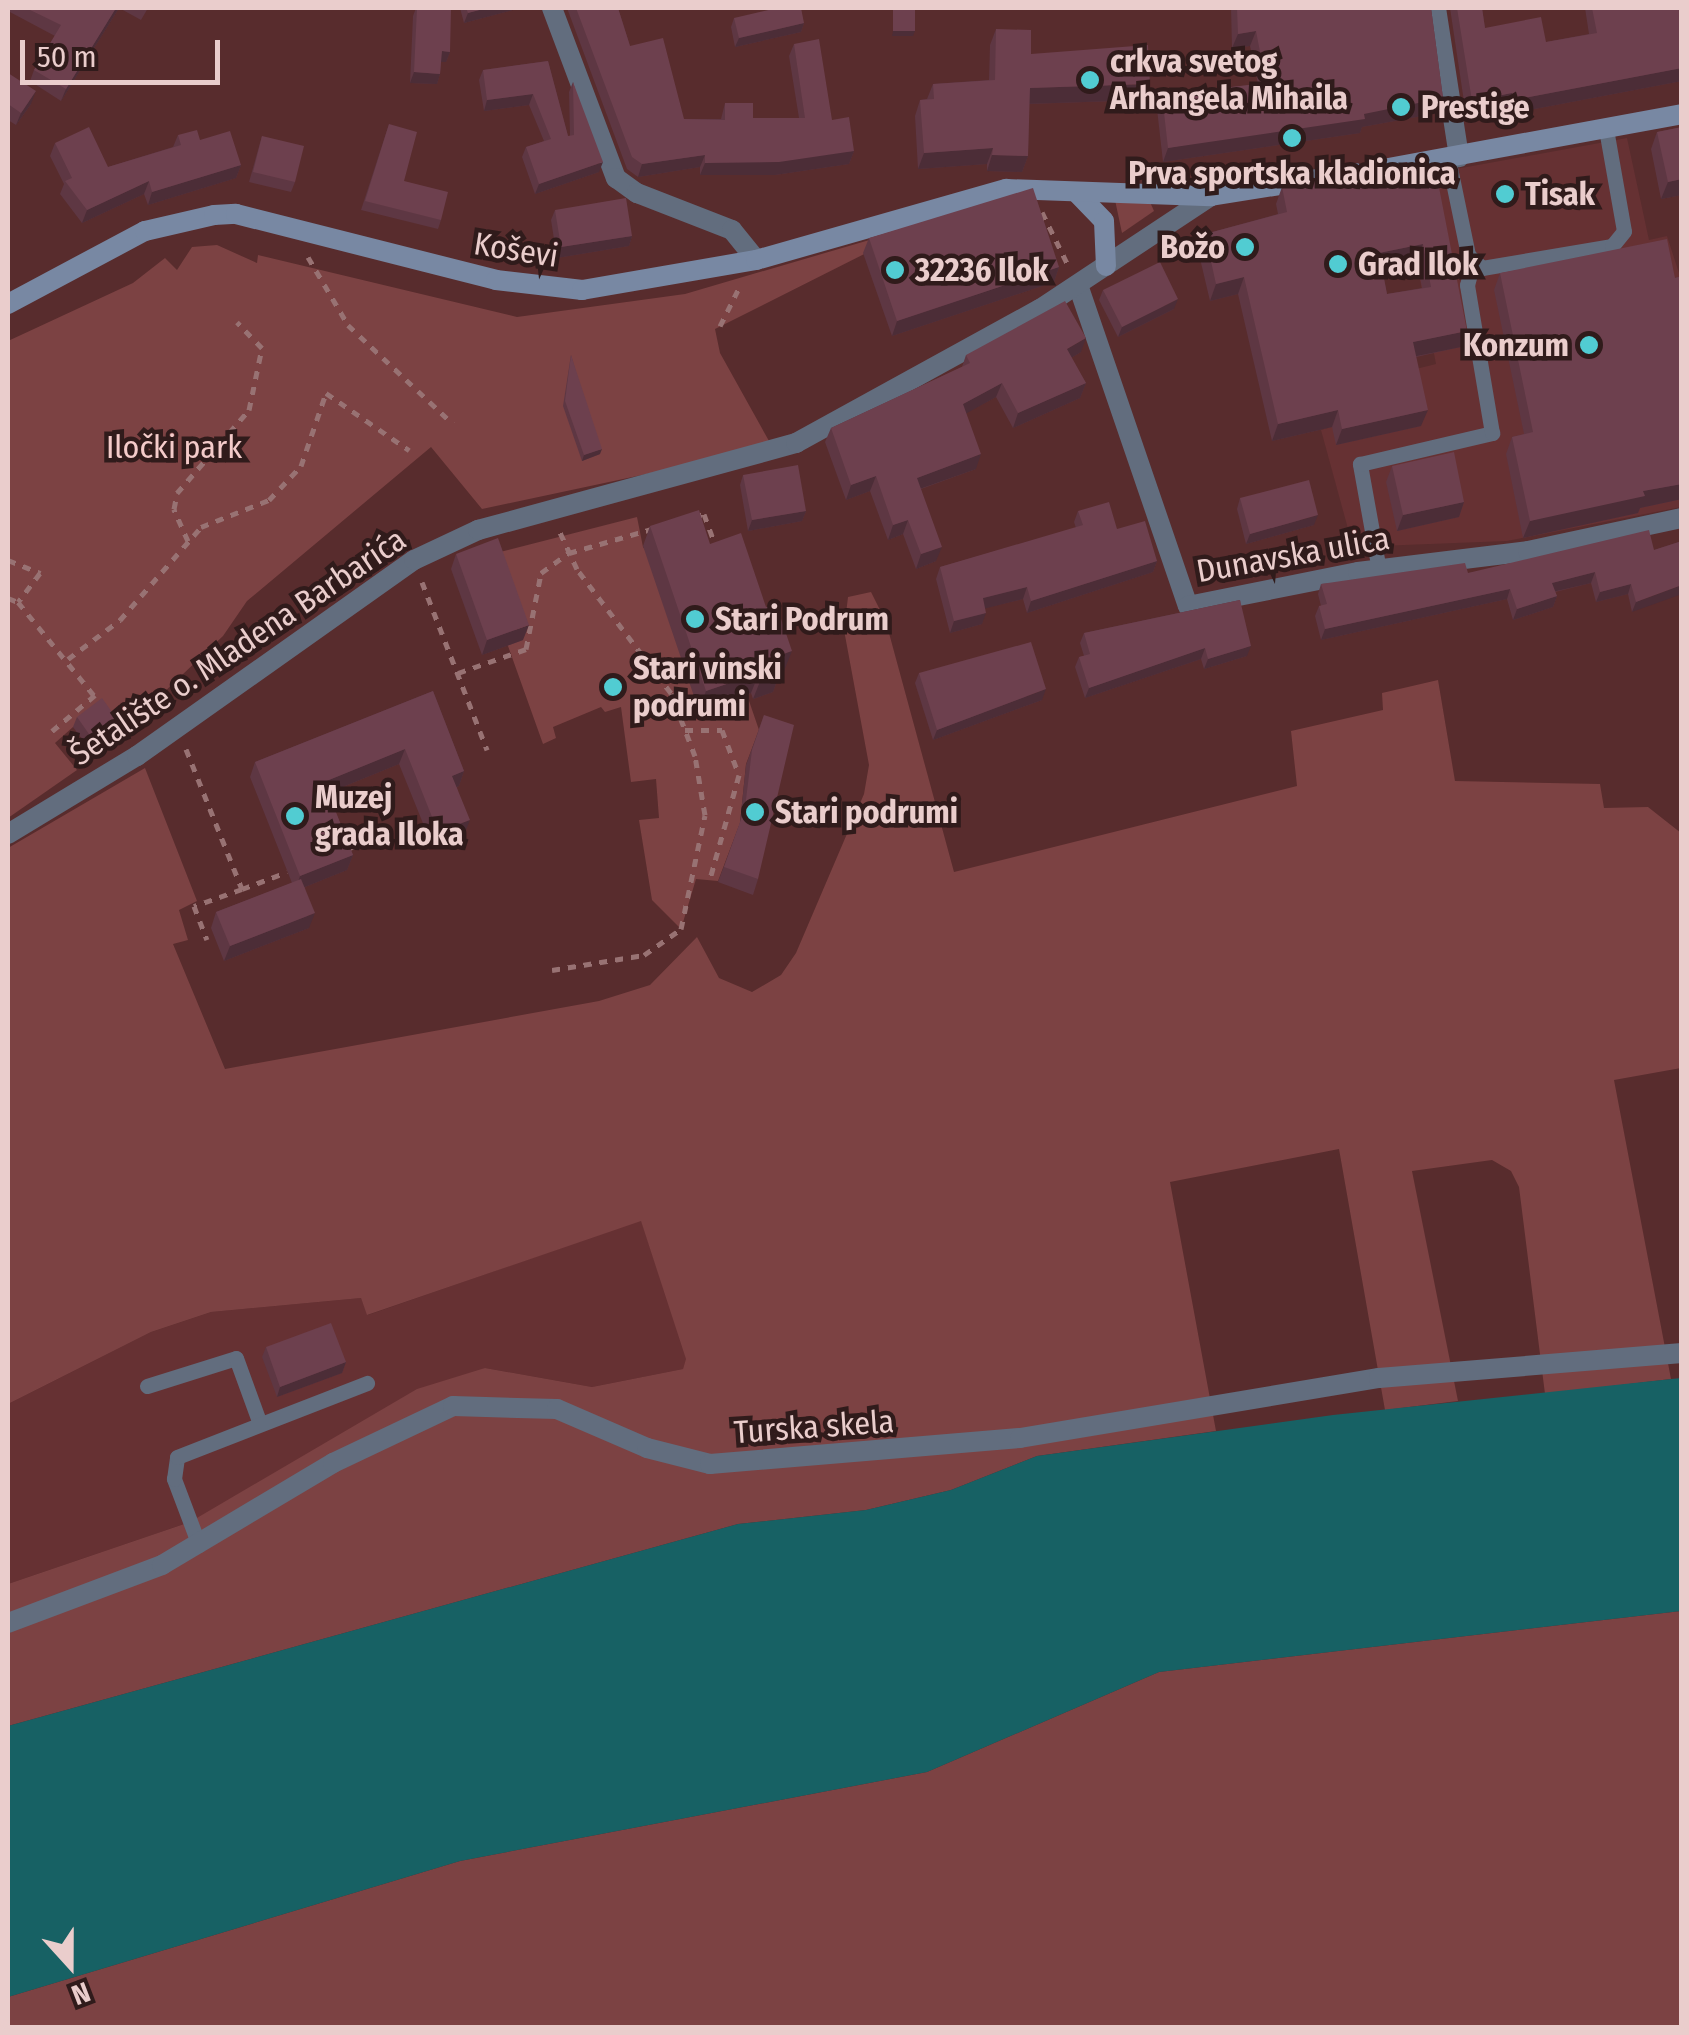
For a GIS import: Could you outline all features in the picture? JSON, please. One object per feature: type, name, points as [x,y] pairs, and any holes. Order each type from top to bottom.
[{"type":"main road","name":"Koševi","points":[[8,304],[145,231],[188,218],[236,214],[496,280],[582,290],[756,260],[981,195],[1031,189],[1211,196],[1454,158],[1682,114]]},
{"type":"main road","points":[[1074,191],[1104,221],[1106,266]]},
{"type":"street","points":[[552,8],[616,178],[638,193],[732,230],[756,260]]},
{"type":"street","points":[[1436,8],[1454,158]]},
{"type":"street","name":"Šetalište o. Mladena Barbarića","points":[[8,834],[177,728],[414,560],[478,530],[796,442],[1078,285],[1211,196]]},
{"type":"street","name":"Dunavska ulica","points":[[1078,285],[1188,606],[1379,570],[1528,550],[1682,518]]},
{"type":"street","name":"Turska skela","points":[[8,1623],[120,1584],[199,1544],[332,1464],[453,1406],[557,1409],[647,1448],[710,1464],[1020,1438],[1398,1376],[1682,1353]]},
{"type":"lane","points":[[1473,263],[1482,268],[1621,240],[1606,129]]},
{"type":"lane","points":[[1379,570],[1360,464],[1492,433],[1467,285],[1473,263],[1454,158]]},
{"type":"lane","points":[[147,1386],[236,1358],[260,1424]]},
{"type":"lane","points":[[199,1544],[171,1464],[367,1383]]},
{"type":"path","points":[[1031,189],[1078,285]]},
{"type":"path","points":[[292,228],[348,325],[453,424]]},
{"type":"path","points":[[720,326],[734,295]]},
{"type":"path","points":[[189,541],[174,509],[177,494],[248,410],[252,394],[262,348],[237,322]]},
{"type":"path","points":[[68,659],[120,620],[201,526],[269,500],[302,466],[326,394],[409,450]]},
{"type":"path","points":[[552,970],[644,955],[681,930],[705,815],[685,730],[650,661],[569,553],[555,508]]},
{"type":"path","points":[[688,518],[704,514],[716,548]]},
{"type":"path","points":[[458,673],[526,649],[541,573],[569,553],[672,523]]},
{"type":"path","points":[[8,560],[40,573],[18,602]]},
{"type":"path","points":[[414,560],[487,750]]},
{"type":"path","points":[[8,598],[18,602],[68,659],[106,710]]},
{"type":"path","points":[[52,731],[96,695]]},
{"type":"path","points":[[177,728],[242,888]]},
{"type":"path","points":[[685,730],[722,730],[738,775],[710,880]]},
{"type":"path","points":[[340,852],[372,840]]},
{"type":"path","points":[[207,940],[194,906],[287,872]]},
{"type":"shaded area","points":[[1627,138],[1649,240],[1667,236],[1681,279],[1681,507],[1507,541],[1353,547],[1321,430],[1331,427],[1323,392],[1436,364],[1401,179]]},
{"type":"shaded area","points":[[641,1220],[687,1358],[683,1369],[592,1387],[485,1368],[190,1522],[8,1584],[8,1404],[151,1332],[211,1312],[361,1298],[368,1315]]},
{"type":"green space","points":[[1115,200],[1150,202],[1154,211],[1122,233]]},
{"type":"green space","name":"Iločki park","points":[[924,224],[715,329],[720,353],[769,441],[750,452],[482,509],[431,447],[247,601],[223,636],[118,736],[73,727],[55,743],[77,770],[8,818],[8,341],[133,283],[165,258],[177,270],[192,247],[217,245],[257,263],[258,255],[517,317],[685,294]]},
{"type":"green space","points":[[637,517],[643,547],[747,695],[759,730],[746,764],[740,823],[718,881],[696,879],[681,929],[652,900],[639,820],[659,818],[656,779],[631,782],[621,707],[605,712],[601,707],[553,727],[556,738],[543,744],[508,646],[492,554]]},
{"type":"green space","points":[[871,592],[886,622],[954,872],[1297,786],[1291,731],[1383,710],[1382,693],[1438,680],[1455,781],[1600,784],[1604,808],[1648,807],[1681,833],[1681,1068],[1614,1080],[1671,1379],[1545,1394],[1519,1187],[1511,1171],[1492,1160],[1412,1171],[1458,1401],[1385,1410],[1339,1149],[1170,1182],[1216,1431],[1037,1456],[951,1490],[866,1510],[738,1524],[8,1726],[8,1584],[190,1522],[417,1389],[485,1368],[592,1387],[683,1369],[686,1359],[641,1221],[367,1315],[361,1298],[211,1312],[151,1332],[8,1404],[8,848],[145,768],[197,901],[179,910],[188,940],[173,944],[225,1069],[599,1001],[650,985],[697,937],[719,978],[752,992],[781,975],[796,953],[864,794],[869,765],[844,630],[848,597]]},
{"type":"green space","points":[[1681,1611],[1681,2027],[8,2028],[8,1997],[460,1861],[927,1772],[1159,1672]]},
{"type":"water","points":[[1681,1378],[1681,1611],[1159,1672],[927,1772],[460,1861],[8,1997],[8,1726],[738,1524],[866,1510],[951,1490],[1037,1456],[1333,1415]]},
{"type":"building","points":[[26,8],[116,8],[66,89],[34,70],[61,25]]},
{"type":"building","points":[[417,8],[451,8],[450,52],[442,51],[440,74],[414,72]]},
{"type":"building","points":[[576,8],[618,8],[630,46],[663,38],[684,119],[725,120],[725,103],[753,103],[753,118],[805,118],[794,44],[819,39],[832,120],[849,117],[854,151],[779,162],[705,163],[705,155],[642,164],[632,157]]},
{"type":"building","points":[[777,8],[801,8],[804,23],[739,38],[734,18]]},
{"type":"building","points":[[893,8],[915,8],[915,31],[893,31]]},
{"type":"building","points":[[1237,8],[1431,8],[1443,98],[1364,114],[1365,119],[1168,148],[1162,95],[1266,83],[1256,31],[1238,34]]},
{"type":"building","points":[[1457,8],[1482,8],[1485,28],[1541,17],[1546,42],[1597,33],[1592,8],[1682,8],[1682,68],[1513,100],[1512,93],[1472,101]]},
{"type":"building","points":[[996,29],[1031,30],[1031,54],[1148,45],[1150,84],[1030,88],[1028,156],[992,155],[993,148],[924,153],[920,100],[934,99],[933,84],[995,80]]},
{"type":"building","points":[[548,61],[568,136],[574,135],[573,82],[603,162],[539,184],[526,147],[551,139],[533,94],[487,100],[483,70]]},
{"type":"building","points":[[8,73],[36,91],[21,113],[8,104]]},
{"type":"building","points":[[389,124],[417,132],[404,181],[448,192],[441,220],[365,201]]},
{"type":"building","points":[[89,127],[108,167],[181,145],[178,135],[197,130],[200,140],[230,131],[241,165],[152,192],[149,181],[87,210],[65,181],[72,178],[55,143]]},
{"type":"building","points":[[1682,127],[1682,179],[1668,182],[1657,132]]},
{"type":"building","points":[[262,136],[304,146],[295,182],[253,172]]},
{"type":"building","points":[[1407,162],[1410,177],[1436,172],[1467,331],[1413,342],[1428,410],[1342,429],[1338,410],[1278,424],[1244,277],[1216,284],[1205,234],[1287,212],[1282,187]],"holes":[[[1423,244],[1431,287],[1387,294],[1379,253]]]},
{"type":"building","points":[[1033,188],[1059,267],[897,321],[869,238]]},
{"type":"building","points":[[626,198],[632,236],[561,247],[555,210]]},
{"type":"building","points":[[1667,239],[1675,278],[1682,276],[1682,484],[1530,521],[1512,437],[1533,432],[1500,273]]},
{"type":"building","points":[[1160,262],[1178,299],[1122,327],[1103,290]]},
{"type":"building","points":[[1065,301],[1086,338],[1067,349],[1086,383],[1018,413],[1002,383],[963,404],[981,454],[917,478],[942,547],[921,554],[908,520],[893,525],[876,476],[851,485],[831,428],[970,363],[966,355]]},
{"type":"building","points":[[571,355],[602,449],[584,455],[565,401]]},
{"type":"building","points":[[1454,452],[1464,502],[1403,515],[1392,466]]},
{"type":"building","points":[[798,465],[806,511],[752,520],[743,475]]},
{"type":"building","points":[[1309,480],[1318,515],[1250,534],[1240,498]]},
{"type":"building","points":[[1109,502],[1117,529],[1145,521],[1157,561],[1031,601],[1027,587],[983,598],[986,613],[954,621],[940,567],[1083,525],[1078,511]]},
{"type":"building","name":"Stari Podrum","points":[[699,510],[710,544],[741,533],[766,607],[776,604],[792,651],[775,657],[780,672],[761,679],[759,673],[706,691],[650,526]]},
{"type":"building","points":[[1649,530],[1654,550],[1682,541],[1682,585],[1636,602],[1631,584],[1600,592],[1595,572],[1552,583],[1557,596],[1517,609],[1510,589],[1325,629],[1319,606],[1327,604],[1321,584],[1465,563],[1468,573]]},
{"type":"building","points":[[498,538],[529,625],[487,640],[456,554]]},
{"type":"building","points":[[1240,600],[1251,646],[1208,659],[1205,648],[1089,688],[1079,657],[1090,654],[1084,633]]},
{"type":"building","points":[[1031,642],[1046,689],[937,730],[919,673]]},
{"type":"building","name":"Muzej grada Iloka","points":[[433,691],[464,771],[452,776],[470,820],[438,832],[405,749],[324,782],[353,855],[300,876],[255,762]]},
{"type":"building","points":[[102,698],[122,726],[96,744],[77,717]]},
{"type":"building","name":"Stari podrumi","points":[[764,715],[794,725],[758,879],[724,867],[745,808],[752,750]]},
{"type":"building","points":[[301,879],[315,913],[230,946],[216,912]]},
{"type":"building","points":[[331,1323],[346,1362],[280,1387],[266,1347]]},
{"type":"place","name":"crkva svetog Arhangela Mihaila","points":[[1090,80]]},
{"type":"place","name":"Prestige","points":[[1401,107]]},
{"type":"place","name":"Prva sportska kladionica","points":[[1292,138]]},
{"type":"place","name":"Tisak","points":[[1505,194]]},
{"type":"place","name":"Božo","points":[[1245,247]]},
{"type":"place","name":"Grad Ilok","points":[[1338,264]]},
{"type":"place","name":"32236 Ilok","points":[[895,270]]},
{"type":"place","name":"Konzum","points":[[1589,345]]},
{"type":"place","name":"Stari Podrum","points":[[695,619]]},
{"type":"place","name":"Stari vinski podrumi","points":[[613,687]]},
{"type":"place","name":"Stari podrumi","points":[[755,812]]},
{"type":"place","name":"Muzej grada Iloka","points":[[295,816]]}]
